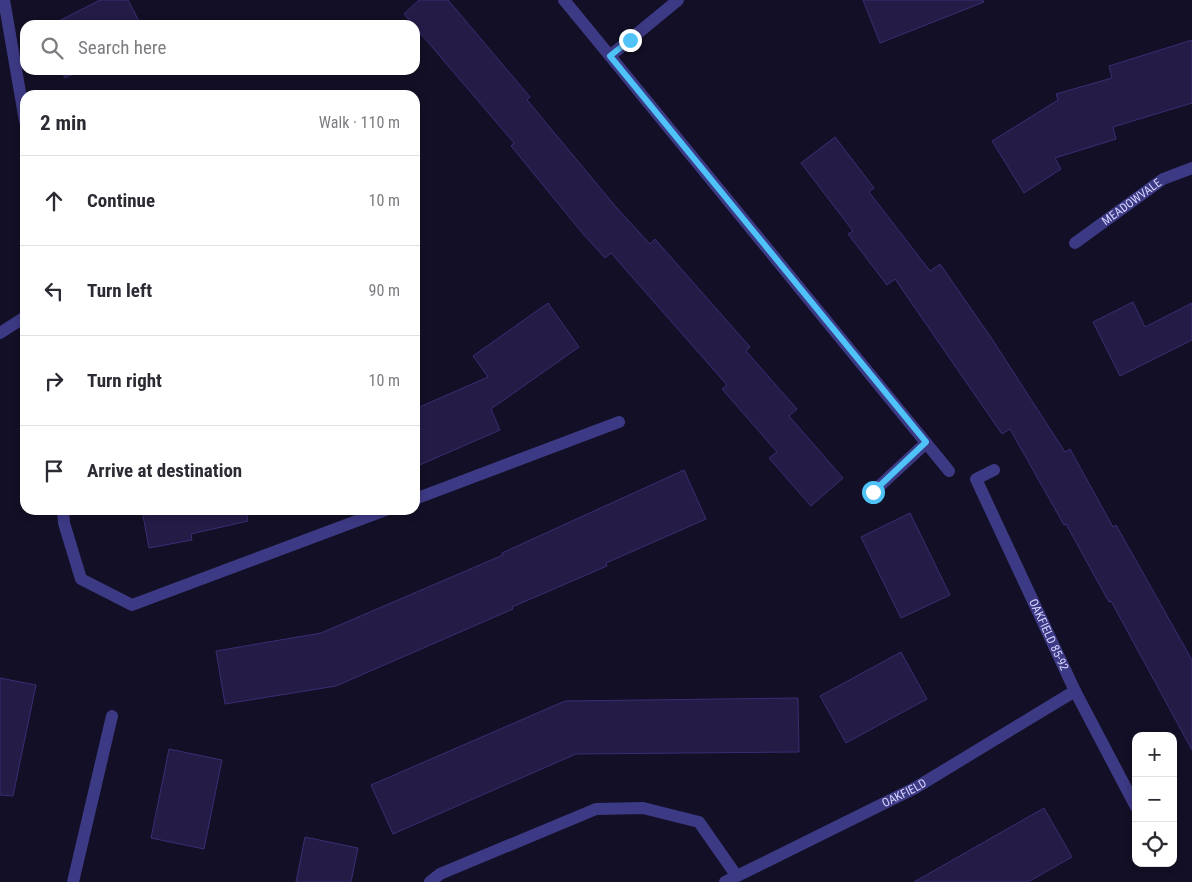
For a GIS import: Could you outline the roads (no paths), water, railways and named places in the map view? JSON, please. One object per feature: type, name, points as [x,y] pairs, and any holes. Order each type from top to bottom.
[{"type":"street","points":[[4,0],[20,92]]},
{"type":"street","points":[[564,0],[949,471]]},
{"type":"street","points":[[610,56],[678,0]]},
{"type":"street","name":"MEADOWVALE","points":[[1075,244],[1163,179],[1192,168]]},
{"type":"street","points":[[0,333],[20,320]]},
{"type":"street","points":[[420,497],[619,422]]},
{"type":"street","points":[[873,492],[926,442]]},
{"type":"street","name":"OAKFIELD 85-92","points":[[994,470],[976,479],[1074,691],[1132,800]]},
{"type":"street","points":[[63,515],[81,579],[132,606],[373,515]]},
{"type":"street","name":"OAKFIELD","points":[[730,878],[915,788],[1074,691]]},
{"type":"street","points":[[73,882],[112,716]]},
{"type":"street","points":[[430,882],[440,874],[596,809],[643,808],[699,822],[730,878]]}]
